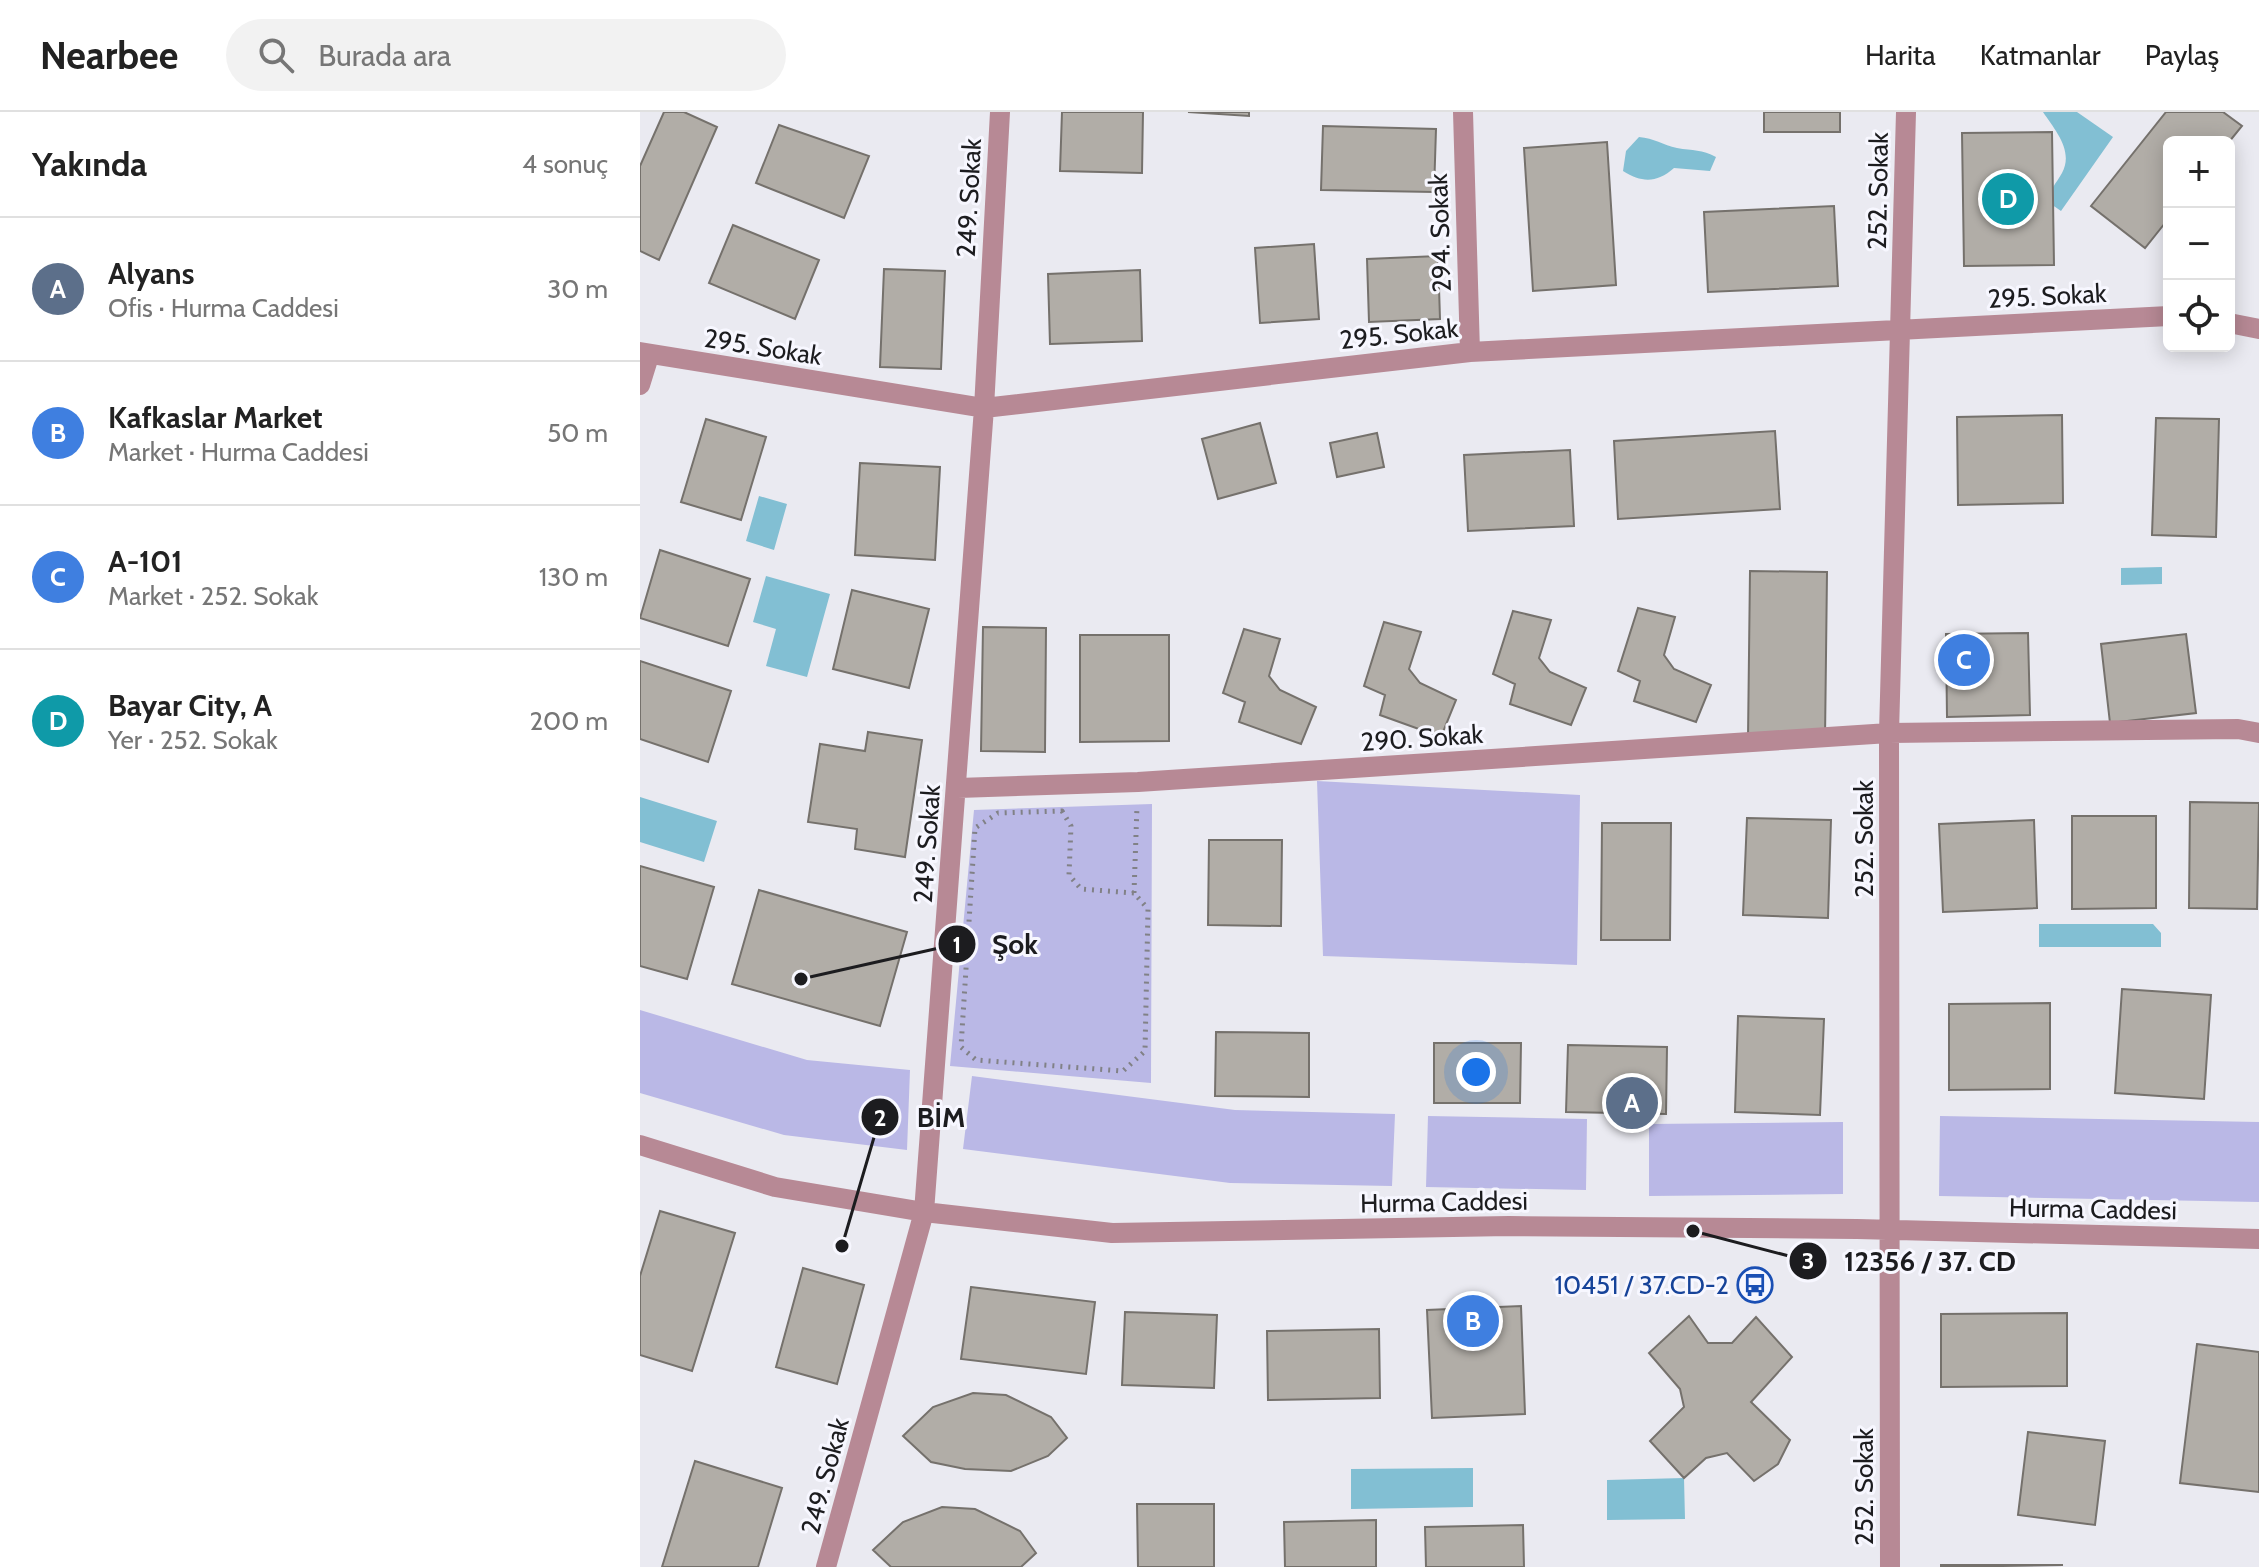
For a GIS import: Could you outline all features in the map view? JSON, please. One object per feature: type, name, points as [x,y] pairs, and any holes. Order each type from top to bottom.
[{"type":"street","name":"249. Sokak","points":[[826,1567],[924,1212],[958,788],[1000,112]]},
{"type":"street","name":"294. Sokak","points":[[1463,112],[1470,352]]},
{"type":"street","name":"252. Sokak","points":[[1890,1567],[1889,733],[1906,112]]},
{"type":"street","name":"295. Sokak","points":[[644,354],[984,408],[1470,352],[2163,316]]},
{"type":"street","points":[[2235,324],[2259,329]]},
{"type":"street","points":[[640,385],[644,354]]},
{"type":"street","name":"290. Sokak","points":[[958,788],[1138,782],[1889,733],[2238,729],[2259,733]]},
{"type":"street","name":"Hurma Caddesi","points":[[640,1145],[775,1187],[924,1212],[1112,1233],[1509,1226],[2259,1239]]},
{"type":"path","points":[[1134,893],[1081,889],[1069,875],[1071,826],[1062,811],[998,813],[975,828],[961,1047],[976,1060],[1123,1071],[1145,1051],[1148,909],[1134,893],[1138,782]]},
{"type":"shaded area","points":[[2043,112],[2077,112],[2113,137],[2061,211],[2048,202],[2066,157],[2057,133]]},
{"type":"shaded area","points":[[1639,137],[1716,157],[1710,171],[1674,168],[1655,179],[1637,178],[1623,171],[1626,151]]},
{"type":"shaded area","points":[[759,496],[787,504],[774,550],[746,541]]},
{"type":"shaded area","points":[[2162,567],[2162,584],[2121,585],[2121,568]]},
{"type":"shaded area","points":[[766,576],[830,594],[807,677],[766,666],[776,629],[753,622]]},
{"type":"shaded area","points":[[1317,781],[1580,795],[1577,965],[1323,956]]},
{"type":"shaded area","points":[[640,797],[717,821],[704,862],[640,842]]},
{"type":"shaded area","points":[[1152,804],[1151,1083],[950,1066],[974,810]]},
{"type":"shaded area","points":[[2039,924],[2153,924],[2161,933],[2161,947],[2039,947]]},
{"type":"shaded area","points":[[640,1010],[807,1060],[910,1070],[907,1150],[784,1135],[640,1093]]},
{"type":"shaded area","points":[[972,1076],[1235,1110],[1395,1114],[1392,1186],[1230,1183],[963,1149]]},
{"type":"shaded area","points":[[1428,1116],[1587,1119],[1586,1190],[1426,1187]]},
{"type":"shaded area","points":[[1940,1116],[2259,1122],[2259,1202],[1939,1196]]},
{"type":"shaded area","points":[[1843,1122],[1843,1194],[1649,1196],[1649,1124]]},
{"type":"shaded area","points":[[1473,1468],[1473,1507],[1351,1509],[1351,1469]]},
{"type":"shaded area","points":[[1684,1478],[1685,1519],[1607,1520],[1607,1480]]},
{"type":"building","points":[[664,112],[684,112],[717,127],[659,260],[640,251],[640,166]]},
{"type":"building","points":[[1062,112],[1143,112],[1142,173],[1060,171]]},
{"type":"building","points":[[1188,112],[1249,112],[1249,116]]},
{"type":"building","points":[[1764,112],[1840,112],[1840,132],[1764,132]]},
{"type":"building","points":[[2166,112],[2223,112],[2242,126],[2234,136],[2163,136],[2163,226],[2145,248],[2091,206]]},
{"type":"building","points":[[779,125],[869,156],[844,218],[756,183]]},
{"type":"building","points":[[1323,126],[1436,129],[1434,192],[1321,190]]},
{"type":"building","points":[[2052,132],[2054,265],[1964,266],[1962,133]]},
{"type":"building","points":[[1607,142],[1616,285],[1533,291],[1524,148]]},
{"type":"building","points":[[1834,206],[1838,286],[1708,292],[1704,212]]},
{"type":"building","points":[[733,225],[819,260],[795,319],[709,283]]},
{"type":"building","points":[[1314,244],[1319,319],[1260,323],[1255,248]]},
{"type":"building","points":[[1438,256],[1440,319],[1369,322],[1367,259]]},
{"type":"building","points":[[884,269],[945,271],[941,369],[880,367]]},
{"type":"building","points":[[1140,270],[1142,341],[1050,344],[1048,274]]},
{"type":"building","points":[[2062,415],[2063,503],[1958,505],[1957,417]]},
{"type":"building","points":[[2156,418],[2219,419],[2216,537],[2152,535]]},
{"type":"building","points":[[706,419],[766,437],[741,520],[681,502]]},
{"type":"building","points":[[1260,423],[1276,483],[1218,499],[1202,439]]},
{"type":"building","points":[[1775,431],[1780,509],[1618,519],[1614,441]]},
{"type":"building","points":[[1377,433],[1384,467],[1337,477],[1330,443]]},
{"type":"building","points":[[1570,450],[1574,526],[1468,531],[1464,455]]},
{"type":"building","points":[[860,463],[940,467],[935,560],[855,555]]},
{"type":"building","points":[[660,550],[750,579],[728,646],[640,618]]},
{"type":"building","points":[[1750,571],[1827,572],[1825,739],[1748,738]]},
{"type":"building","points":[[852,590],[929,609],[909,688],[833,669]]},
{"type":"building","points":[[1638,608],[1675,617],[1664,655],[1674,669],[1711,685],[1696,722],[1634,701],[1640,681],[1618,671]]},
{"type":"building","points":[[1513,611],[1551,620],[1539,658],[1550,672],[1586,688],[1571,725],[1510,704],[1515,684],[1493,674]]},
{"type":"building","points":[[1384,622],[1421,632],[1409,669],[1420,683],[1456,700],[1441,737],[1380,715],[1385,695],[1364,686]]},
{"type":"building","points":[[983,627],[1046,628],[1045,752],[981,751]]},
{"type":"building","points":[[1244,629],[1280,639],[1269,676],[1280,690],[1316,707],[1301,744],[1239,722],[1245,702],[1223,693]]},
{"type":"building","points":[[2028,633],[2030,715],[1947,717],[1946,634]]},
{"type":"building","points":[[2186,634],[2196,713],[2110,723],[2101,644]]},
{"type":"building","points":[[1080,635],[1169,635],[1169,741],[1080,742]]},
{"type":"building","points":[[640,661],[731,691],[708,762],[640,739]]},
{"type":"building","points":[[868,732],[922,740],[905,857],[855,849],[857,829],[808,822],[820,744],[865,751]]},
{"type":"building","points":[[2190,802],[2259,803],[2257,909],[2189,908]]},
{"type":"building","points":[[2072,816],[2156,816],[2156,908],[2072,909]]},
{"type":"building","points":[[1747,818],[1831,820],[1828,918],[1743,915]]},
{"type":"building","points":[[2034,820],[2037,908],[1943,912],[1939,824]]},
{"type":"building","points":[[1602,823],[1671,823],[1670,940],[1601,940]]},
{"type":"building","points":[[1209,840],[1282,840],[1281,926],[1208,925]]},
{"type":"building","points":[[640,866],[714,887],[687,979],[640,966]]},
{"type":"building","points":[[759,890],[907,932],[880,1026],[732,984]]},
{"type":"building","points":[[2122,989],[2211,995],[2204,1099],[2115,1093]]},
{"type":"building","points":[[2050,1003],[2050,1089],[1949,1090],[1949,1004]]},
{"type":"building","points":[[1738,1016],[1824,1019],[1820,1115],[1735,1112]]},
{"type":"building","points":[[1216,1032],[1309,1033],[1309,1097],[1215,1096]]},
{"type":"building","points":[[1434,1043],[1521,1043],[1520,1103],[1434,1103]]},
{"type":"building","points":[[1568,1045],[1667,1047],[1666,1114],[1566,1112]]},
{"type":"building","points":[[660,1211],[735,1233],[692,1371],[640,1355],[640,1276]]},
{"type":"building","points":[[803,1268],[864,1285],[837,1384],[776,1367]]},
{"type":"building","points":[[971,1287],[1095,1302],[1086,1374],[961,1359]]},
{"type":"building","points":[[1521,1306],[1525,1414],[1432,1418],[1427,1310]]},
{"type":"building","points":[[1125,1312],[1217,1315],[1214,1388],[1122,1385]]},
{"type":"building","points":[[2067,1313],[2067,1386],[1941,1387],[1941,1314]]},
{"type":"building","points":[[1689,1316],[1708,1343],[1732,1343],[1756,1317],[1792,1357],[1751,1402],[1790,1440],[1778,1464],[1754,1481],[1727,1453],[1706,1458],[1684,1478],[1650,1441],[1684,1407],[1680,1389],[1649,1353]]},
{"type":"building","points":[[1379,1329],[1380,1398],[1268,1400],[1267,1331]]},
{"type":"building","points":[[2197,1344],[2259,1352],[2259,1492],[2180,1483]]},
{"type":"building","points":[[973,1393],[1006,1395],[1051,1417],[1067,1438],[1048,1456],[1011,1471],[965,1469],[931,1462],[903,1436],[933,1407]]},
{"type":"building","points":[[2028,1432],[2105,1441],[2095,1525],[2018,1515]]},
{"type":"building","points":[[695,1461],[782,1488],[758,1567],[662,1567]]},
{"type":"building","points":[[1137,1504],[1214,1504],[1214,1567],[1138,1567]]},
{"type":"building","points":[[942,1507],[975,1509],[1020,1531],[1036,1553],[1021,1567],[891,1567],[873,1550],[903,1522]]},
{"type":"building","points":[[1376,1520],[1376,1567],[1285,1567],[1284,1522]]},
{"type":"building","points":[[1523,1525],[1524,1567],[1426,1567],[1425,1527]]},
{"type":"building","points":[[1941,1565],[2063,1565],[1941,1567]]},
{"type":"place","name":"Bayar City, A","points":[[2008,199]]},
{"type":"place","name":"A-101","points":[[1964,660]]},
{"type":"place","name":"Şok","points":[[801,979]]},
{"type":"place","name":"Alyans","points":[[1632,1103]]},
{"type":"place","name":"12356 / 37. CD","points":[[1693,1231]]},
{"type":"place","name":"BİM","points":[[842,1246]]},
{"type":"place","name":"10451 / 37.CD-2","points":[[1755,1285]]},
{"type":"place","name":"Kafkaslar Market","points":[[1473,1321]]}]
